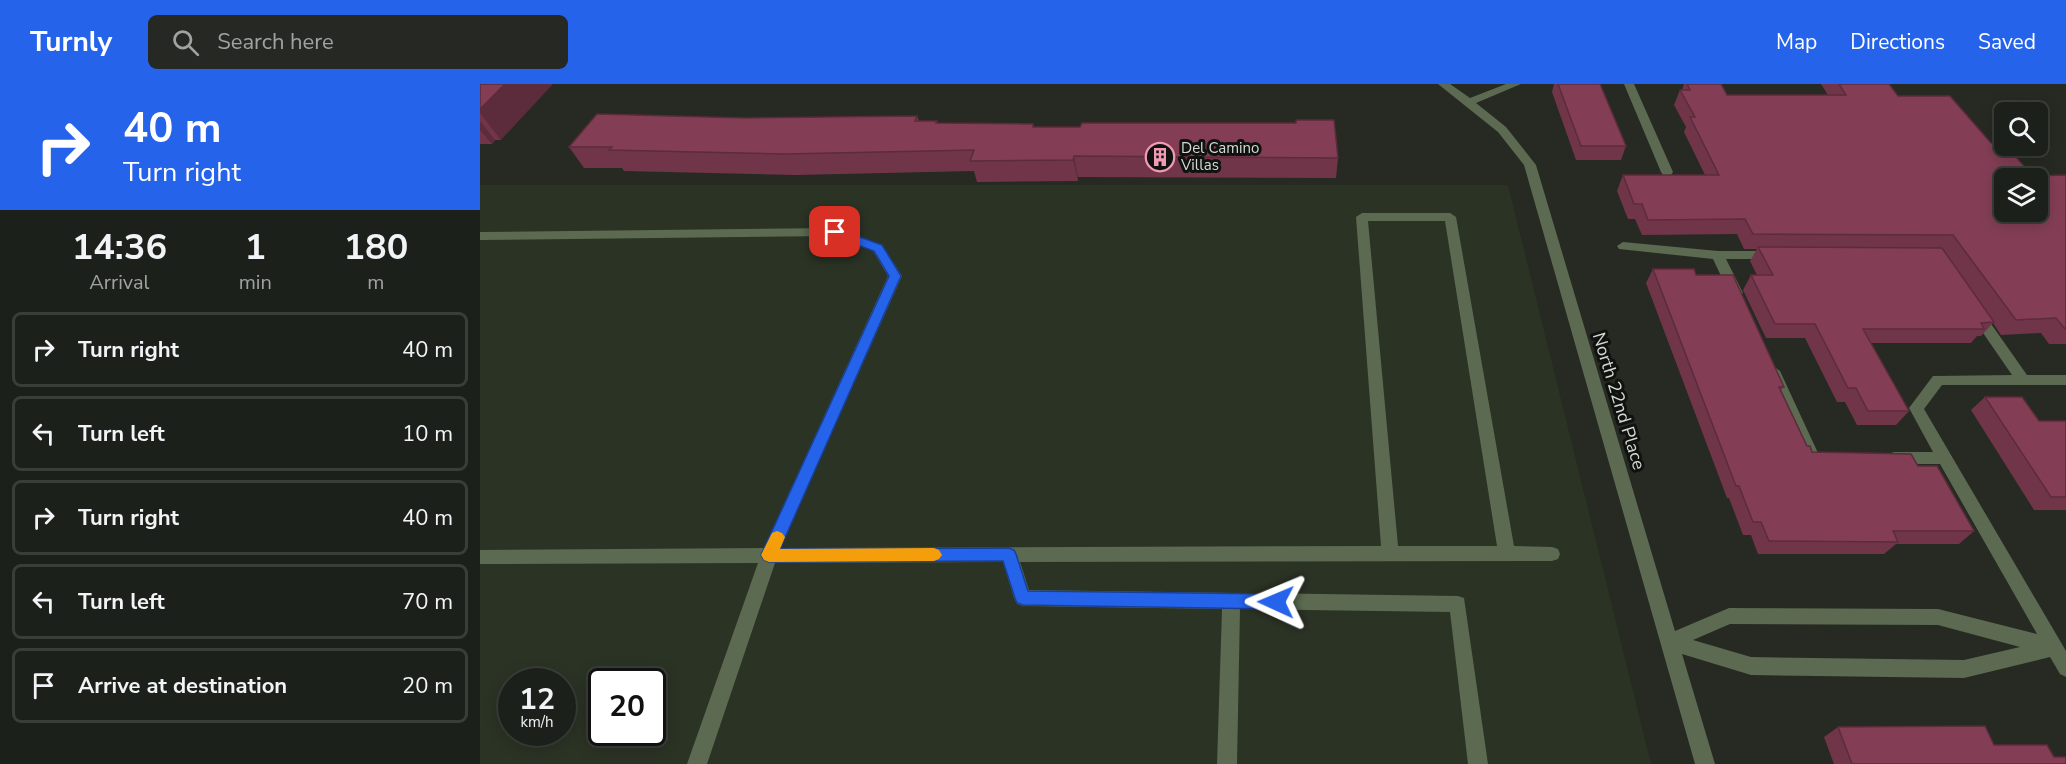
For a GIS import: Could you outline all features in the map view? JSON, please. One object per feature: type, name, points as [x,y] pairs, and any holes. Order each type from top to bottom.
[{"type":"street","name":"North 22nd Place","points":[[1443,84],[1504,129],[1519,146],[1530,165],[1545,209],[1552,247],[1705,764]]},
{"type":"street","points":[[1468,102],[1516,84]]},
{"type":"street","points":[[1629,84],[1667,172]]},
{"type":"street","points":[[1390,553],[1362,217],[1450,217],[1506,554]]},
{"type":"street","points":[[480,236],[835,232],[878,248],[895,276],[769,555],[697,764]]},
{"type":"street","points":[[1623,246],[1718,255],[1787,255]]},
{"type":"street","points":[[1718,255],[1743,309]]},
{"type":"street","points":[[1969,303],[2023,380]]},
{"type":"street","points":[[1768,362],[1814,459],[1837,459]]},
{"type":"street","points":[[2066,380],[1938,380],[1916,408],[2066,668]]},
{"type":"street","points":[[1885,458],[1945,458]]},
{"type":"street","points":[[1009,554],[1023,598],[1458,604],[1478,764]]},
{"type":"street","points":[[480,557],[1552,554]]},
{"type":"street","points":[[1227,764],[1230,601]]},
{"type":"street","points":[[1669,642],[1729,616],[1938,617],[2054,648]]},
{"type":"street","points":[[1669,642],[1751,666],[1964,669],[2054,648]]},
{"type":"shaded area","points":[[480,185],[1508,185],[1651,764],[480,764]]},
{"type":"building","points":[[480,84],[505,84],[480,109]]},
{"type":"building","points":[[1558,84],[1600,84],[1626,146],[1581,146]]},
{"type":"building","points":[[1687,84],[1721,84],[1727,95],[1846,95],[1839,84],[1889,84],[1898,96],[1950,96],[1991,143],[1994,143],[1994,156],[2015,156],[2026,168],[1994,168],[1994,222],[2048,222],[2048,176],[2066,175],[2066,329],[2056,318],[2016,320],[1953,235],[1753,234],[1745,219],[1648,220],[1642,204],[1634,204],[1623,175],[1719,175],[1690,117],[1695,117],[1680,90],[1690,90]]},
{"type":"building","points":[[597,114],[744,118],[917,116],[915,121],[1033,124],[1033,127],[1080,127],[1082,123],[1296,123],[1296,120],[1334,120],[1338,158],[1074,156],[1073,160],[970,161],[974,150],[785,154],[569,147]]},
{"type":"building","points":[[1758,247],[1942,248],[1994,322],[1981,323],[1984,329],[1863,329],[1909,411],[1868,411],[1856,388],[1848,388],[1815,324],[1775,324],[1751,275],[1773,275]]},
{"type":"building","points":[[1653,269],[1694,269],[1696,275],[1733,275],[1784,387],[1779,387],[1812,452],[1911,454],[1918,466],[1937,466],[1974,531],[1893,531],[1898,542],[1769,541],[1761,522],[1753,522],[1739,486],[1736,486]]},
{"type":"building","points":[[1985,397],[2022,397],[2039,421],[2066,421],[2066,497],[2051,497]]},
{"type":"building","points":[[1985,726],[1994,745],[2047,745],[2054,757],[2066,757],[2066,764],[1852,764],[1838,727]]},
{"type":"slow traffic","points":[[777,537],[769,555],[934,555]]},
{"type":"place","name":"Del Camino Villas","points":[[1160,157]]},
{"type":"route","points":[[835,232],[878,248],[895,276],[769,555],[1009,554],[1023,598],[1276,602]]}]
